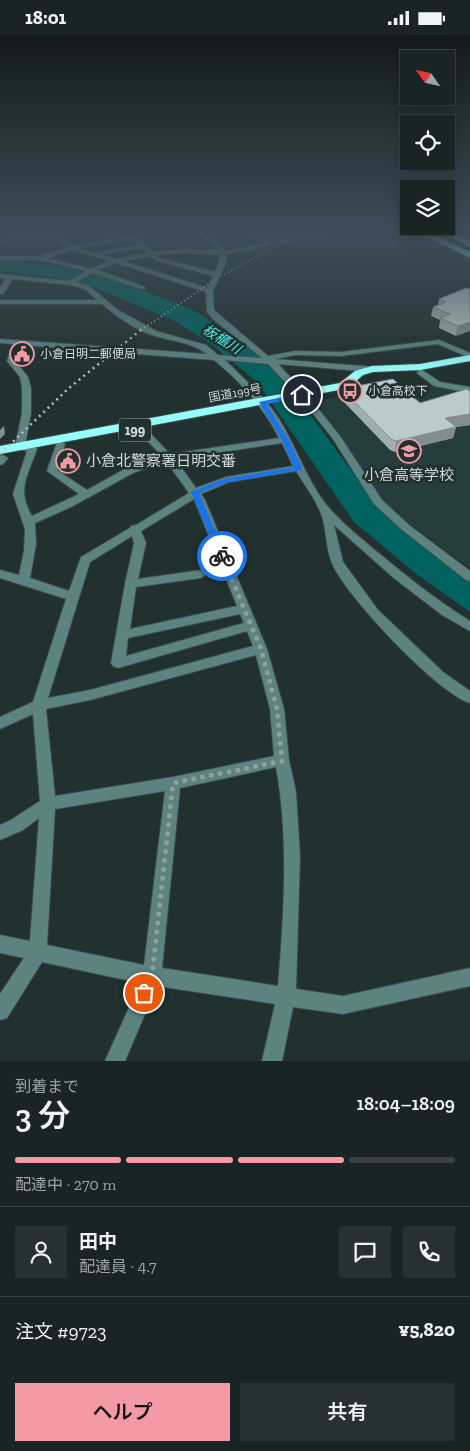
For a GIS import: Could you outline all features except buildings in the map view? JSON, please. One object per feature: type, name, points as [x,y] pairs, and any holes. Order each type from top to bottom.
[{"type":"highway","name":"国道199号","points":[[1,456],[26,448],[350,388],[351,374],[372,369],[420,367],[470,357]]},
{"type":"highway","points":[[351,374],[420,372],[470,365]]},
{"type":"highway","name":"国道199号","points":[[26,448],[60,444],[141,429],[266,403]]},
{"type":"street","points":[[0,292],[10,279]]},
{"type":"street","points":[[34,279],[72,282],[87,287],[115,312],[153,333],[203,347],[223,360],[266,403],[299,468],[325,510],[356,540],[399,576],[446,612],[470,627]]},
{"type":"street","points":[[72,282],[77,279]]},
{"type":"street","points":[[115,279],[143,288]]},
{"type":"street","points":[[171,279],[209,291]]},
{"type":"street","points":[[215,279],[209,291],[210,310],[269,363],[337,438],[378,502],[405,527],[470,577]]},
{"type":"street","points":[[0,302],[103,302]]},
{"type":"street","points":[[0,341],[17,344],[269,363],[351,374],[372,369]]},
{"type":"street","points":[[269,363],[295,353],[341,354],[439,342],[470,357]]},
{"type":"street","points":[[0,345],[17,344]]},
{"type":"street","points":[[17,344],[11,361],[25,378],[28,404],[26,448],[18,494],[21,506],[29,521],[30,549],[24,580]]},
{"type":"street","points":[[420,372],[425,378],[435,384],[470,390]]},
{"type":"street","points":[[141,429],[168,457],[195,492],[261,649],[277,709],[282,761],[288,792],[292,856],[289,962],[286,997],[272,1061]]},
{"type":"street","points":[[29,521],[129,471],[168,457],[286,440]]},
{"type":"street","points":[[60,444],[52,471],[86,494]]},
{"type":"street","points":[[0,1011],[38,952],[48,804],[39,705],[44,684],[85,560],[135,528],[190,497],[195,492],[223,481],[299,468]]},
{"type":"street","points":[[325,510],[338,562],[344,575],[374,613],[438,676],[470,698]]},
{"type":"street","points":[[135,528],[140,543],[118,663],[251,625]]},
{"type":"street","points":[[131,584],[202,573]]},
{"type":"street","points":[[0,575],[24,580],[74,597]]},
{"type":"street","points":[[122,635],[244,609]]},
{"type":"street","points":[[0,723],[39,705],[90,695],[261,649]]},
{"type":"street","points":[[0,833],[18,825],[48,804],[173,783],[282,761]]},
{"type":"street","points":[[115,1061],[152,976],[173,783]]},
{"type":"street","points":[[0,944],[152,976],[343,1005],[470,977]]},
{"type":"shaded area","name":"小倉高等学校","points":[[414,383],[470,392],[470,568],[406,521],[385,502],[311,401],[366,393]]},
{"type":"water","name":"板櫃川","points":[[68,279],[112,279],[189,308],[257,355],[289,385],[361,484],[402,531],[470,574],[470,612],[415,573],[354,522],[257,382],[210,343],[171,319]]},
{"type":"railway","points":[[141,330],[217,279]]},
{"type":"railway","points":[[0,454],[69,388],[142,329]]},
{"type":"way so far","points":[[144,993],[152,976],[173,783],[282,761],[277,709],[261,649],[222,556]]},
{"type":"place","name":"小倉日明二郵便局","points":[[22,354]]},
{"type":"place","name":"小倉高校下","points":[[350,391]]},
{"type":"place","name":"小倉高等学校","points":[[409,451]]},
{"type":"place","name":"小倉北警察署日明交番","points":[[68,461]]},
{"type":"route","points":[[222,556],[195,492],[223,481],[299,468],[275,420],[262,402],[302,395]]}]
